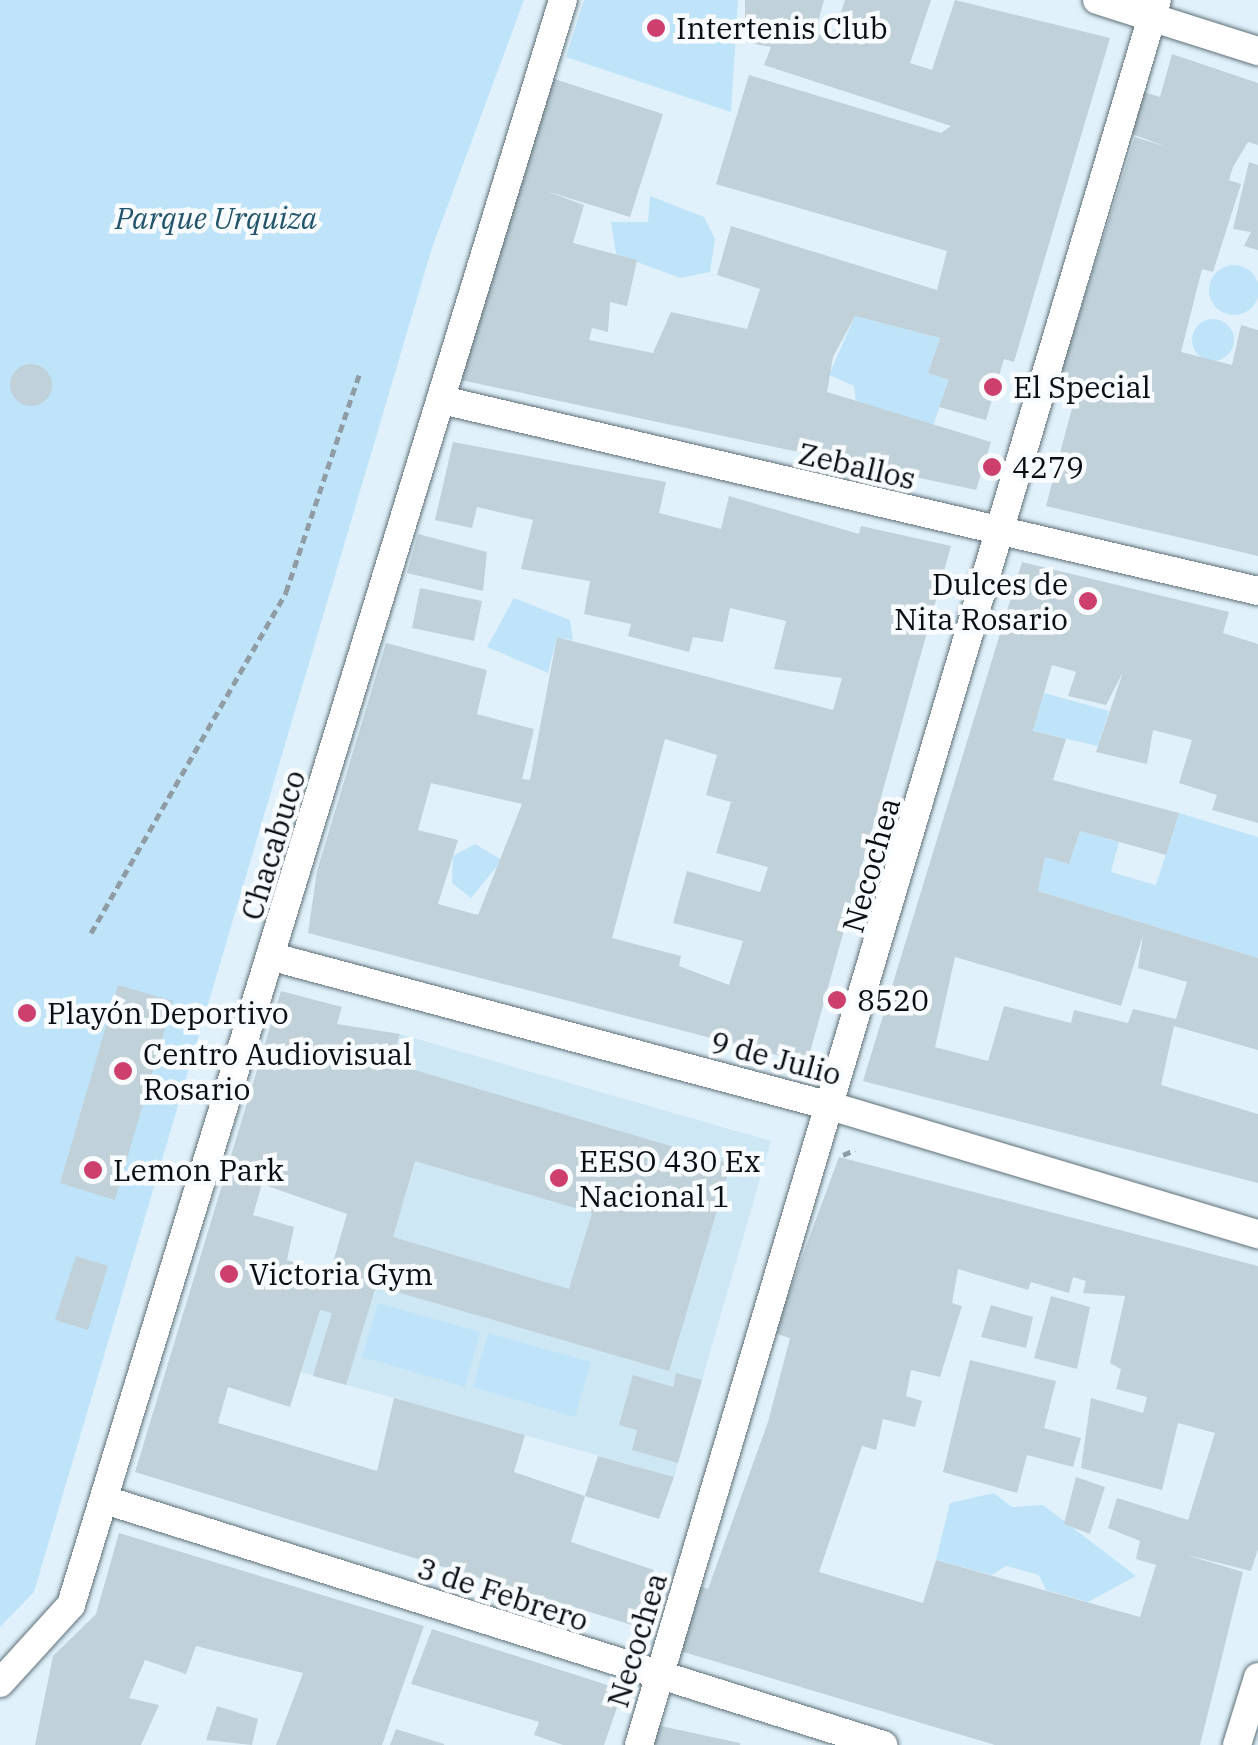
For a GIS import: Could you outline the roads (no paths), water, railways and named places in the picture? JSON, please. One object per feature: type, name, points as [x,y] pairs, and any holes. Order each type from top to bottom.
[{"type":"street","name":"Chacabuco","points":[[0,1683],[71,1605],[273,957],[562,0]]},
{"type":"street","points":[[1096,0],[1155,9],[1258,52]]},
{"type":"street","name":"Necochea","points":[[638,1745],[834,1107],[1155,9]]},
{"type":"street","name":"Zeballos","points":[[442,400],[1258,592]]},
{"type":"street","name":"9 de Julio","points":[[273,957],[834,1107],[1258,1234]]},
{"type":"street","name":"3 de Febrero","points":[[105,1500],[660,1678],[883,1745]]},
{"type":"street","points":[[1238,1745],[1258,1677]]},
{"type":"place","name":"Intertenis Club","points":[[656,28]]},
{"type":"place","name":"El Special","points":[[993,387]]},
{"type":"place","name":"4279","points":[[992,467]]},
{"type":"place","name":"Dulces de Nita Rosario","points":[[1088,601]]},
{"type":"place","name":"8520","points":[[837,1000]]},
{"type":"place","name":"Playón Deportivo","points":[[27,1013]]},
{"type":"place","name":"Centro Audiovisual Rosario","points":[[123,1071]]},
{"type":"place","name":"Lemon Park","points":[[93,1170]]},
{"type":"place","name":"EESO 430 Ex Nacional 1","points":[[559,1178]]},
{"type":"place","name":"Victoria Gym","points":[[229,1274]]},
{"type":"park label","name":"Parque Urquiza","points":[[216,218]]}]
